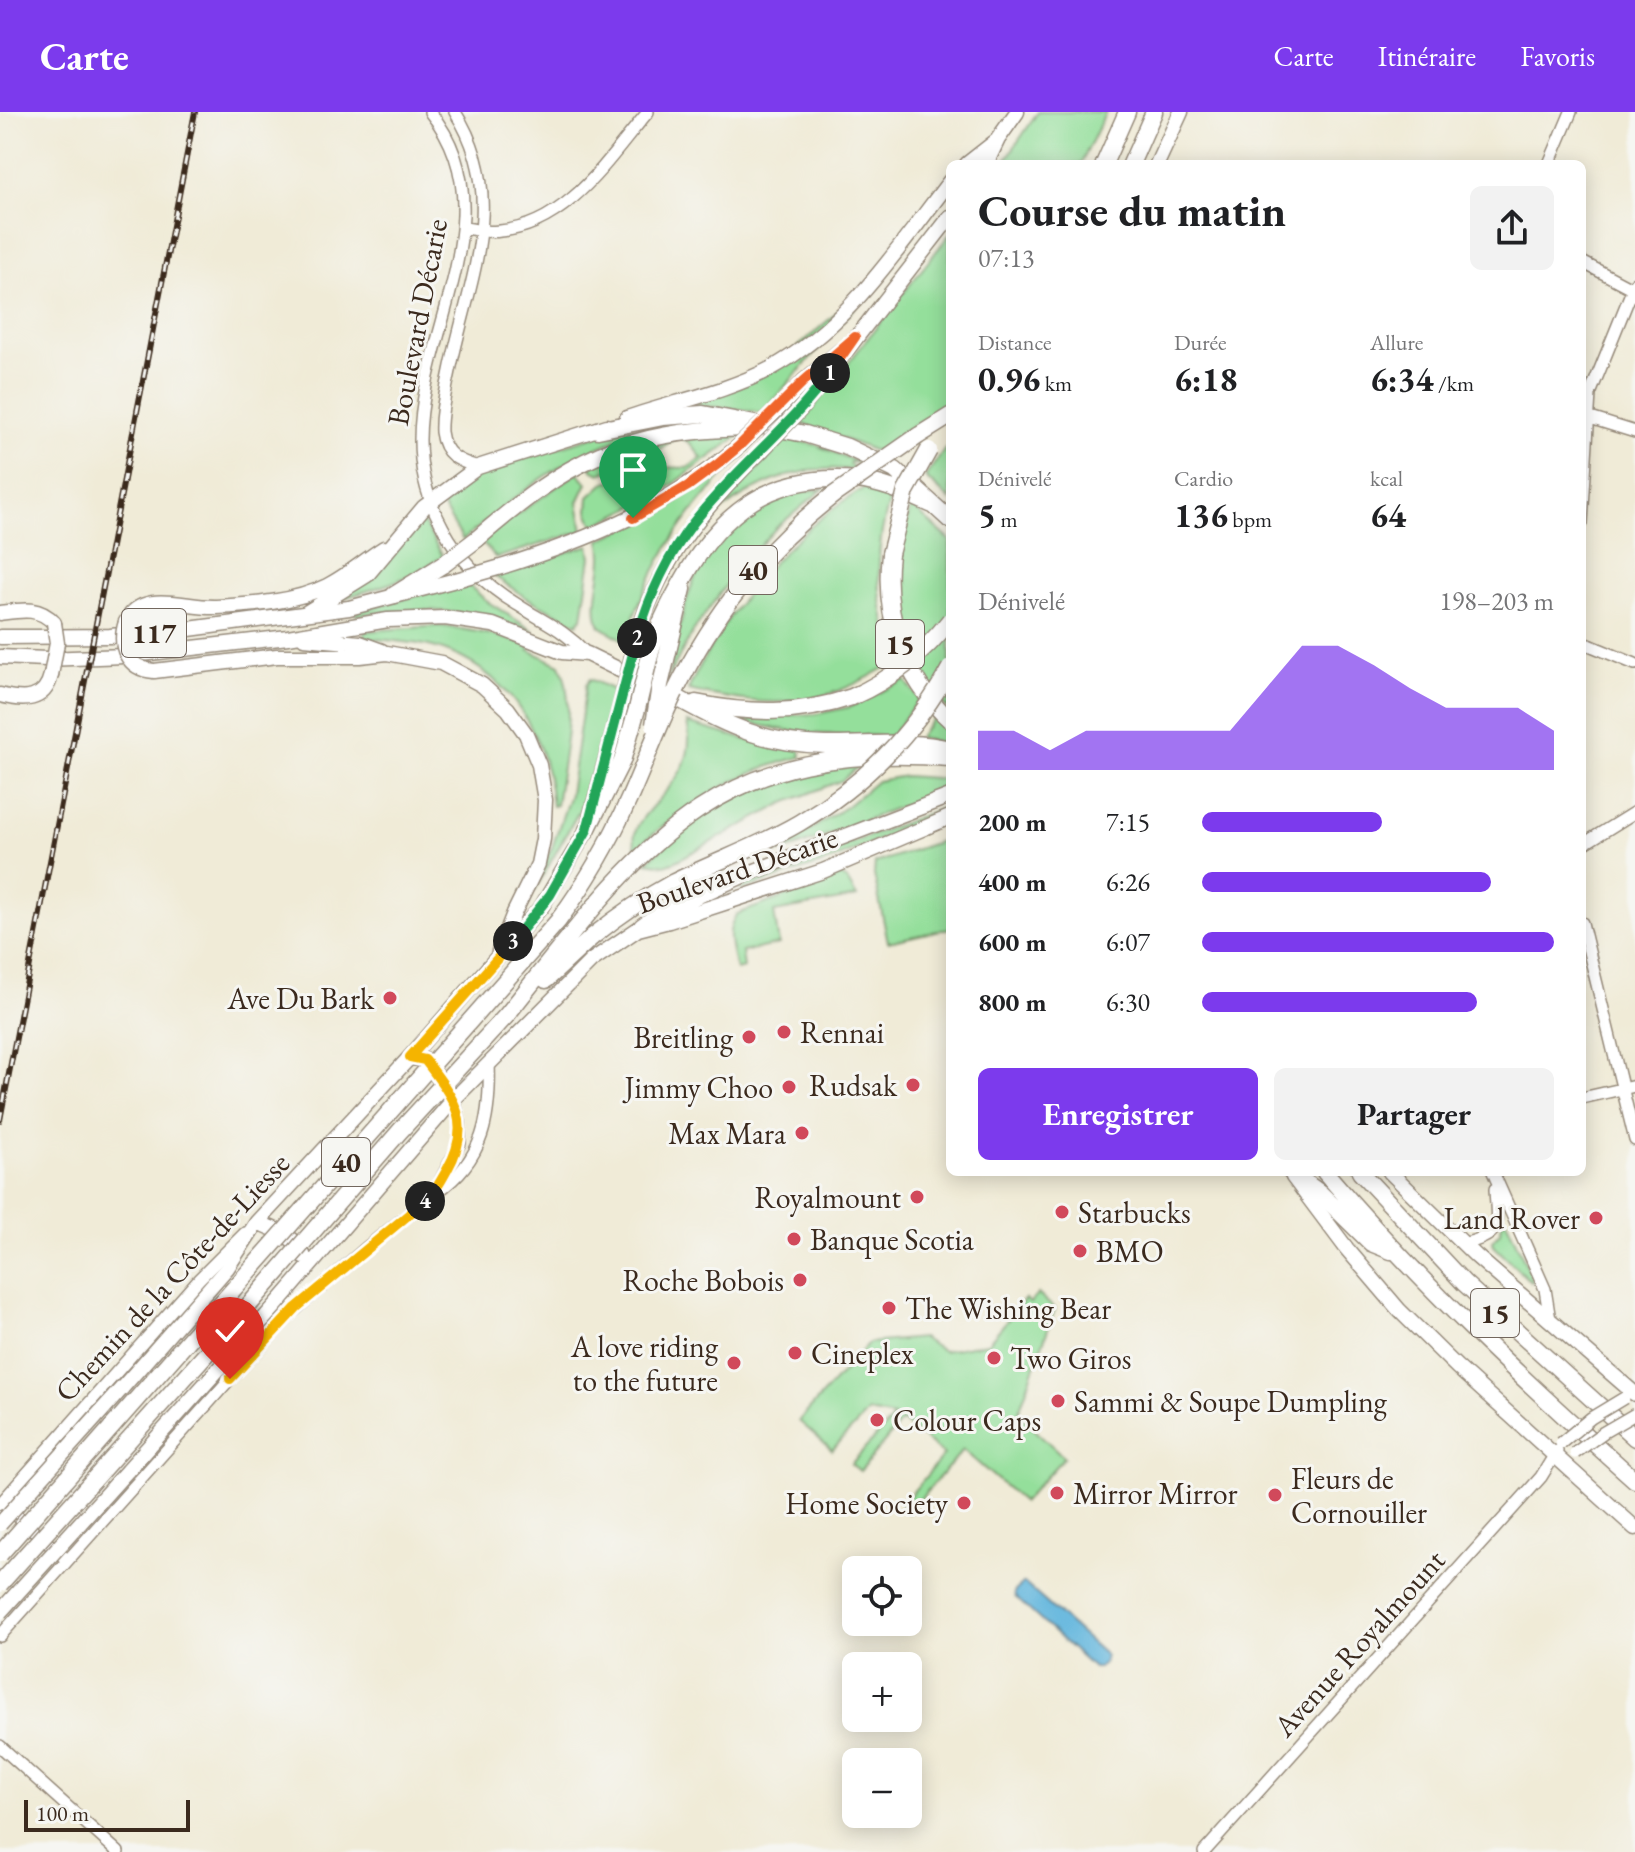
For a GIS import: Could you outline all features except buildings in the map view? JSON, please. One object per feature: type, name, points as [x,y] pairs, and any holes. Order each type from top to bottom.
[{"type":"highway","points":[[1106,160],[1127,112]]},
{"type":"highway","points":[[1133,160],[1154,112]]},
{"type":"highway","points":[[598,430],[673,416],[703,414],[779,427],[834,442],[903,475],[946,516]]},
{"type":"highway","name":"40","points":[[0,1554],[545,938],[585,882],[608,842],[634,789],[651,742],[698,647],[724,607],[761,561],[806,517],[840,490],[946,422]]},
{"type":"highway","name":"15","points":[[946,425],[909,482],[897,516],[890,554],[889,600],[900,645],[921,686],[946,715]]},
{"type":"highway","points":[[394,595],[444,564],[544,484],[607,451],[637,441],[683,432],[779,427]]},
{"type":"highway","points":[[587,830],[622,761],[629,707],[641,655],[705,544],[730,517],[751,502],[787,486],[814,480],[858,480],[884,485],[933,505]]},
{"type":"highway","points":[[651,742],[660,685],[687,572]]},
{"type":"highway","points":[[679,699],[735,710],[774,713],[815,708],[852,697],[903,668],[946,625]]},
{"type":"highway","name":"40","points":[[0,1584],[380,1153],[506,1016],[592,937],[641,902],[681,879],[797,824],[849,789],[892,749],[946,674]]},
{"type":"highway","points":[[679,699],[731,728],[782,741],[828,745],[906,743],[946,748]]},
{"type":"highway","points":[[506,1016],[605,894],[660,838],[729,791],[790,767],[829,760],[946,758]]},
{"type":"highway","points":[[1296,1176],[1320,1193],[1371,1243],[1396,1253]]},
{"type":"highway","name":"15","points":[[1329,1176],[1396,1253],[1483,1343],[1635,1480]]},
{"type":"highway","name":"15","points":[[1364,1176],[1471,1291],[1635,1438]]},
{"type":"main road","points":[[988,160],[1017,112]]},
{"type":"main road","points":[[1159,160],[1181,112]]},
{"type":"main road","points":[[972,160],[998,139]]},
{"type":"main road","points":[[306,613],[359,582],[431,501],[478,467],[749,378],[807,345],[859,295],[946,186]]},
{"type":"main road","points":[[641,655],[652,594],[677,547],[711,502],[800,410],[946,222]]},
{"type":"main road","points":[[306,613],[349,608],[456,580],[566,547],[619,525],[688,486],[739,446],[804,381],[855,337]]},
{"type":"main road","points":[[387,653],[277,656],[154,671],[137,666],[126,655],[122,638],[126,622],[134,610],[149,602],[215,608],[307,593],[341,578],[391,543]]},
{"type":"main road","points":[[0,613],[39,611],[46,614],[54,623],[57,643],[47,687],[35,697],[21,700],[0,695]]},
{"type":"main road","name":"117","points":[[0,637],[131,635],[306,613]]},
{"type":"main road","points":[[288,637],[388,620],[445,618],[493,625],[562,652],[587,654],[679,699]]},
{"type":"main road","points":[[288,637],[360,643],[387,653],[441,663],[482,685],[515,717],[537,757],[545,800],[542,848],[536,871],[514,913],[497,957]]},
{"type":"main road","name":"117","points":[[0,657],[124,656],[288,637]]},
{"type":"main road","points":[[638,929],[656,915],[747,874],[946,798]]},
{"type":"main road","name":"Boulevard Décarie","points":[[489,1063],[591,961],[638,929],[823,871],[946,819]]},
{"type":"main road","name":"Chemin de la Côte-de-Liesse","points":[[257,1222],[410,1057],[542,906],[587,830]]},
{"type":"main road","points":[[410,1057],[425,1060],[454,1099]]},
{"type":"main road","points":[[0,1612],[489,1063]]},
{"type":"main road","points":[[1293,1176],[1341,1241],[1399,1310],[1635,1528]]},
{"type":"main road","points":[[1394,1176],[1463,1244],[1631,1395]]},
{"type":"main road","points":[[0,1524],[227,1268],[257,1222],[294,1241],[303,1251],[307,1269]]},
{"type":"street","name":"Boulevard Décarie","points":[[430,112],[447,136],[458,163],[463,194],[463,228],[433,355],[421,424],[421,459],[431,501],[450,541],[479,576],[506,598],[571,636],[587,654]]},
{"type":"street","name":"Boulevard Décarie","points":[[455,112],[472,143],[481,172],[484,207],[482,230],[451,365],[441,426],[443,443],[450,455],[478,467]]},
{"type":"street","points":[[463,228],[498,232],[517,228],[561,207],[582,188],[648,112]]},
{"type":"street","points":[[1551,160],[1571,112]]},
{"type":"street","points":[[1586,264],[1634,287],[1593,384],[1586,434]]},
{"type":"street","points":[[1587,417],[1635,432]]},
{"type":"street","points":[[1586,644],[1635,664]]},
{"type":"street","points":[[1586,843],[1635,812]]},
{"type":"street","points":[[1586,940],[1635,1140]]},
{"type":"street","points":[[0,1636],[280,1323],[366,1248],[463,1171],[482,1136],[490,1096],[489,1063]]},
{"type":"street","points":[[1586,1097],[1635,1086]]},
{"type":"street","points":[[433,1195],[460,1143],[460,1123],[454,1099]]},
{"type":"street","points":[[1463,1244],[1486,1238],[1492,1232],[1497,1219],[1494,1176]]},
{"type":"street","points":[[1494,1176],[1545,1289],[1550,1320]]},
{"type":"street","name":"Chemin de la Côte-de-Liesse","points":[[1,1503],[217,1259],[257,1222]]},
{"type":"street","points":[[1559,1458],[1568,1436],[1591,1418],[1631,1395]]},
{"type":"street","points":[[1559,1458],[1635,1414]]},
{"type":"street","name":"Avenue Royalmount","points":[[1204,1852],[1559,1458]]},
{"type":"street","points":[[1,1503],[67,1560]]},
{"type":"street","points":[[0,1746],[118,1852]]},
{"type":"green space","points":[[1038,112],[1106,112],[1083,160],[1006,160]]},
{"type":"green space","points":[[946,239],[946,403],[878,452],[801,423]]},
{"type":"green space","points":[[894,263],[762,413],[724,407],[673,406],[768,373]]},
{"type":"green space","points":[[673,424],[610,442],[560,467],[463,540],[443,507],[442,500],[481,472],[617,429]]},
{"type":"green space","points":[[743,433],[661,493],[594,526],[588,511],[589,497],[603,484],[655,467],[687,468],[702,458],[689,442],[678,437]]},
{"type":"green space","points":[[678,437],[648,456],[600,474],[592,470],[589,463],[629,447]]},
{"type":"green space","points":[[787,439],[863,454],[818,446],[860,463],[850,462],[849,465],[854,467],[851,470],[816,470],[782,478],[750,492],[721,511],[719,509]]},
{"type":"green space","points":[[946,448],[946,496],[925,477]]},
{"type":"green space","points":[[743,449],[749,449],[707,493],[674,537],[647,584],[625,641],[600,626],[596,606],[602,562],[600,540],[674,499]]},
{"type":"green space","points":[[578,472],[587,483],[578,502],[583,531],[496,558],[480,540]]},
{"type":"green space","points":[[864,488],[892,494],[881,537],[879,578],[884,619],[896,661],[843,689],[796,701],[746,700],[688,690],[721,630],[761,576],[809,528]]},
{"type":"green space","points":[[823,489],[776,528],[733,575],[694,630],[668,677],[691,587],[718,541],[732,527],[765,505],[784,497]]},
{"type":"green space","points":[[911,506],[946,537],[946,707],[923,677],[902,623],[897,586],[901,548]]},
{"type":"green space","points":[[421,519],[443,556],[406,577],[340,599]]},
{"type":"green space","points":[[589,545],[591,557],[582,618],[577,624],[525,597],[493,575]]},
{"type":"green space","points":[[466,583],[488,602],[534,631],[446,611],[356,615],[356,611]]},
{"type":"green space","points":[[440,626],[519,642],[560,665],[568,697],[568,715],[556,805],[552,806],[543,758],[534,735],[523,714],[493,679],[473,664],[441,649],[365,638],[364,631]]},
{"type":"green space","points":[[590,679],[614,690],[597,759],[579,811],[535,890],[533,888],[552,848],[570,794],[586,685]]},
{"type":"green space","points":[[905,680],[919,699],[891,736],[800,732],[745,721],[745,717],[816,714],[850,707]]},
{"type":"green space","points":[[935,716],[946,727],[946,743],[918,738]]},
{"type":"green space","points":[[687,723],[743,739],[800,750],[801,757],[777,763],[713,792],[636,848],[635,834],[640,822],[684,765],[689,745]]},
{"type":"green space","points":[[863,762],[843,780],[782,804],[676,861],[665,865],[647,862],[697,819],[753,787],[803,771]]},
{"type":"green space","points":[[905,776],[946,779],[946,789],[794,848],[747,862],[815,827],[877,781]]},
{"type":"green space","points":[[946,807],[946,811],[827,862],[741,890],[740,886]]},
{"type":"green space","points":[[946,839],[946,929],[888,942],[874,875],[875,863]]},
{"type":"green space","points":[[841,876],[857,897],[774,912],[779,944],[742,952],[744,968],[736,970],[730,934],[737,914]]},
{"type":"green space","points":[[1503,1220],[1506,1220],[1533,1280],[1531,1282],[1494,1246],[1492,1241],[1500,1232]]},
{"type":"green space","points":[[1038,1294],[1055,1309],[1018,1414],[1064,1457],[1023,1502],[963,1450],[908,1513],[901,1506],[944,1455],[902,1421],[860,1471],[851,1464],[894,1417],[868,1412],[832,1450],[799,1421],[869,1343],[922,1338],[943,1351],[988,1343],[1025,1299],[1030,1303]]},
{"type":"water","points":[[1024,1583],[1105,1655],[1099,1668],[1093,1668],[1015,1597],[1014,1592]]},
{"type":"railway","points":[[0,1120],[195,112]]},
{"type":"place","name":"Ave Du Bark","points":[[390,998]]},
{"type":"place","name":"Rennai","points":[[784,1032]]},
{"type":"place","name":"Breitling","points":[[749,1037]]},
{"type":"place","name":"Rudsak","points":[[913,1085]]},
{"type":"place","name":"Jimmy Choo","points":[[789,1087]]},
{"type":"place","name":"Max Mara","points":[[802,1133]]},
{"type":"place","name":"Royalmount","points":[[917,1197]]},
{"type":"place","name":"Starbucks","points":[[1062,1212]]},
{"type":"place","name":"Land Rover","points":[[1596,1218]]},
{"type":"place","name":"Banque Scotia","points":[[794,1239]]},
{"type":"place","name":"BMO","points":[[1080,1251]]},
{"type":"place","name":"Roche Bobois","points":[[800,1280]]},
{"type":"place","name":"The Wishing Bear","points":[[889,1308]]},
{"type":"place","name":"Cineplex","points":[[795,1353]]},
{"type":"place","name":"Two Giros","points":[[994,1358]]},
{"type":"place","name":"A love riding to the future","points":[[734,1363]]},
{"type":"place","name":"Sammi & Soupe Dumpling","points":[[1058,1401]]},
{"type":"place","name":"Colour Caps","points":[[877,1420]]},
{"type":"place","name":"Mirror Mirror","points":[[1057,1493]]},
{"type":"place","name":"Fleurs de Cornouiller","points":[[1275,1495]]},
{"type":"place","name":"Home Society","points":[[964,1503]]},
{"type":"route","points":[[230,1379],[296,1308],[433,1195],[460,1143],[460,1123],[454,1099],[425,1060],[410,1057],[535,915],[587,830],[641,622],[670,558],[711,502],[811,398],[855,337],[804,381],[718,464],[688,486],[633,518]]}]
